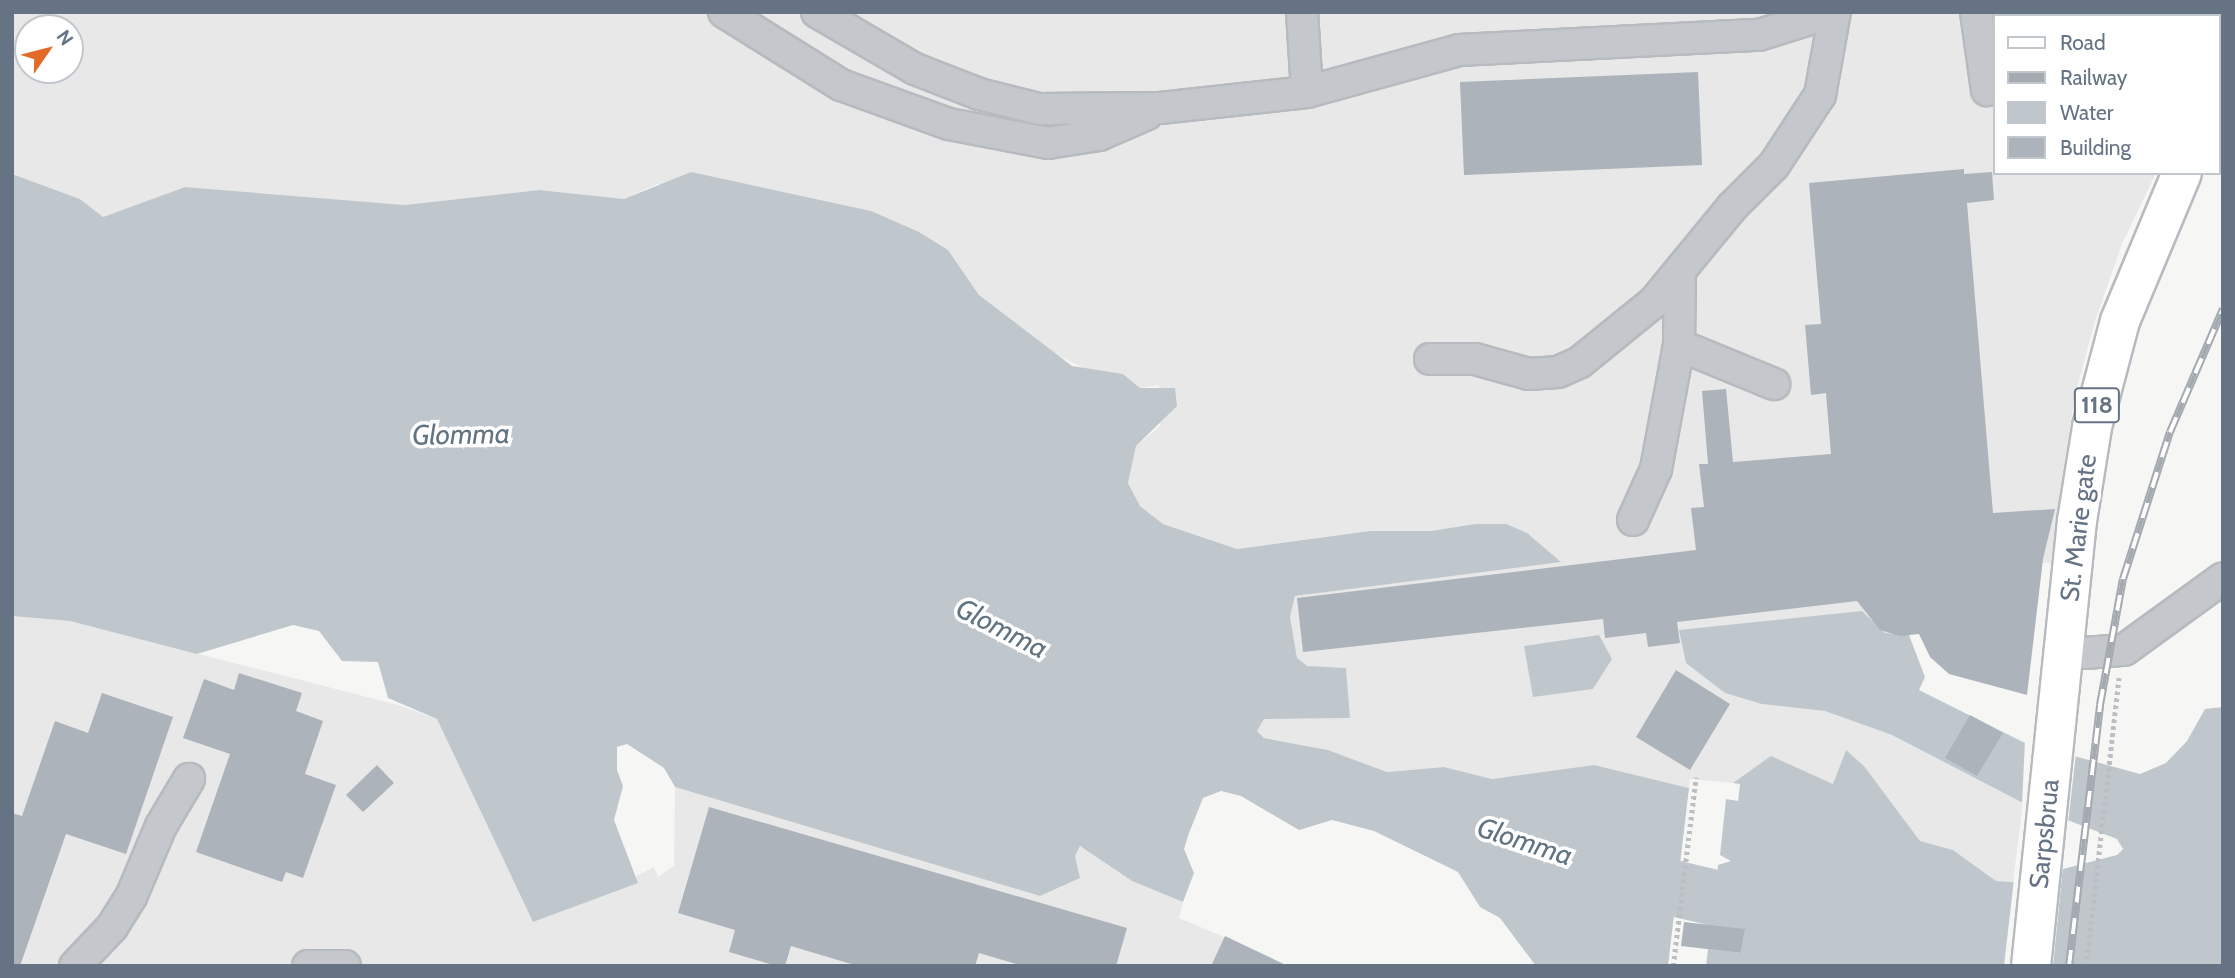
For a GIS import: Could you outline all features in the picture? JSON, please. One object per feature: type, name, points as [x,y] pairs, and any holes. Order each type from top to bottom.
[{"type":"main road","name":"St. Marie gate","points":[[2060,703],[2072,563],[2104,372],[2146,253],[2181,175]]},
{"type":"main road","name":"Sarpsbrua","points":[[2031,966],[2060,703]]},
{"type":"street","points":[[724,12],[841,85],[949,124],[1048,144],[1099,135],[1160,108]]},
{"type":"street","points":[[817,12],[915,69],[979,94],[1039,109],[1160,108],[1307,92],[1459,50],[1759,35],[1833,12],[1820,95],[1774,165],[1732,207],[1679,277],[1580,362],[1558,372],[1529,374],[1475,359],[1430,359]]},
{"type":"street","points":[[1302,12],[1307,92]]},
{"type":"street","points":[[1976,12],[1987,89]]},
{"type":"street","points":[[1633,520],[1656,469],[1679,345],[1679,277]]},
{"type":"street","points":[[1679,345],[1774,384]]},
{"type":"street","points":[[2065,647],[2085,653],[2123,650],[2223,578]]},
{"type":"street","points":[[75,966],[112,927],[131,897],[161,826],[189,779]]},
{"type":"street","points":[[308,966],[345,966]]},
{"type":"path","points":[[2086,966],[2120,671]]},
{"type":"path","points":[[1673,966],[1696,777]]},
{"type":"shaded area","points":[[12,12],[2223,12],[2221,70],[2221,14],[1994,14],[1994,175],[2155,175],[2122,244],[2095,321],[2074,399],[2051,563],[1970,563],[1909,635],[1885,633],[1861,611],[1762,704],[1825,711],[1892,735],[2023,803],[2013,882],[1996,881],[1953,850],[1920,841],[1864,766],[1846,750],[1833,784],[1771,757],[1733,783],[1690,779],[1689,788],[1594,765],[1492,779],[1444,767],[1387,772],[1328,750],[1264,738],[1257,731],[1264,719],[1350,718],[1297,658],[1290,617],[1295,596],[1560,561],[1475,524],[1431,531],[1370,531],[1237,549],[1163,524],[1140,506],[1128,483],[1136,446],[1160,426],[1159,385],[1140,388],[1123,374],[1095,373],[1046,350],[979,295],[948,250],[657,184],[624,199],[539,190],[405,205],[185,187],[103,217],[80,199],[12,174]]},
{"type":"shaded area","points":[[12,616],[70,621],[398,705],[437,719],[533,922],[637,883],[635,877],[654,867],[658,877],[674,866],[675,787],[1040,896],[1079,878],[1075,856],[1080,846],[1132,881],[1183,902],[1179,918],[1273,958],[1269,966],[12,966]]},
{"type":"water","points":[[691,172],[871,211],[919,232],[948,250],[979,295],[1072,366],[1123,374],[1140,388],[1175,388],[1177,406],[1136,446],[1128,483],[1140,506],[1163,524],[1237,549],[1370,531],[1431,531],[1475,524],[1506,524],[1527,533],[1561,562],[1295,596],[1290,617],[1297,658],[1307,666],[1346,668],[1350,718],[1264,719],[1257,731],[1264,738],[1328,750],[1387,772],[1444,767],[1492,779],[1594,765],[1689,788],[1668,966],[1536,966],[1500,918],[1480,907],[1458,872],[1374,831],[1332,820],[1299,830],[1241,796],[1221,791],[1203,798],[1189,833],[1184,849],[1194,873],[1183,902],[1132,881],[1080,846],[1075,856],[1080,878],[1040,896],[675,787],[664,768],[627,744],[617,747],[617,770],[623,786],[614,820],[638,883],[533,922],[437,719],[388,698],[378,662],[342,661],[319,631],[293,625],[197,654],[70,621],[12,616],[12,174],[80,199],[103,217],[185,187],[405,205],[539,190],[624,199]]},
{"type":"water","points":[[1862,611],[1885,633],[1909,635],[1925,677],[1919,690],[2023,742],[2140,774],[2166,763],[2187,741],[2205,709],[2223,707],[2223,966],[1706,966],[1708,949],[1741,953],[1745,929],[1711,925],[1718,865],[1731,861],[1720,855],[1726,799],[1738,801],[1740,784],[1733,783],[1771,756],[1833,784],[1846,750],[1864,766],[1920,841],[1953,850],[1996,881],[2013,882],[2117,855],[2123,849],[2117,839],[2023,803],[1892,735],[1825,711],[1762,704],[1725,693],[1686,663],[1679,630]]},
{"type":"water","points":[[1599,635],[1612,659],[1593,689],[1533,697],[1524,646]]},
{"type":"pier","points":[[2025,739],[2076,753],[2068,824],[2022,806]]},
{"type":"pier","points":[[2063,866],[2053,966],[2004,966],[2014,879]]},
{"type":"building","points":[[1698,72],[1702,165],[1464,175],[1460,82]]},
{"type":"building","points":[[1964,169],[1964,174],[1992,172],[1994,200],[1967,203],[1993,513],[2055,509],[2043,559],[2027,695],[1949,674],[1930,657],[1919,634],[1900,636],[1880,630],[1857,601],[1677,622],[1680,643],[1648,647],[1646,633],[1605,638],[1603,619],[1303,652],[1297,598],[1696,550],[1691,508],[1704,507],[1699,464],[1708,464],[1702,391],[1726,389],[1733,462],[1831,454],[1826,393],[1811,395],[1805,325],[1821,324],[1809,183]]},
{"type":"building","points":[[1676,670],[1730,704],[1690,770],[1636,737]]},
{"type":"building","points":[[239,673],[302,693],[296,711],[323,721],[305,774],[336,785],[303,878],[286,872],[282,882],[196,852],[230,754],[183,738],[204,679],[234,690]]},
{"type":"building","points":[[102,693],[173,717],[126,854],[66,834],[20,966],[12,966],[12,813],[22,816],[55,721],[88,733]]},
{"type":"building","points":[[1970,715],[2003,733],[1977,776],[1945,758]]},
{"type":"building","points":[[377,765],[394,783],[363,812],[346,795]]},
{"type":"building","points":[[709,807],[1127,928],[1116,966],[1023,966],[979,953],[975,966],[858,966],[791,946],[785,966],[777,966],[729,952],[735,930],[678,913]]},
{"type":"building","points":[[1684,922],[1745,929],[1741,953],[1681,946]]},
{"type":"building","points":[[1225,936],[1288,966],[1211,966]]},
{"type":"waterway","name":"Glomma","points":[[1604,866],[1677,889],[1789,915]]},
{"type":"railway","points":[[2069,966],[2100,705],[2123,579],[2170,432],[2223,309]]}]
